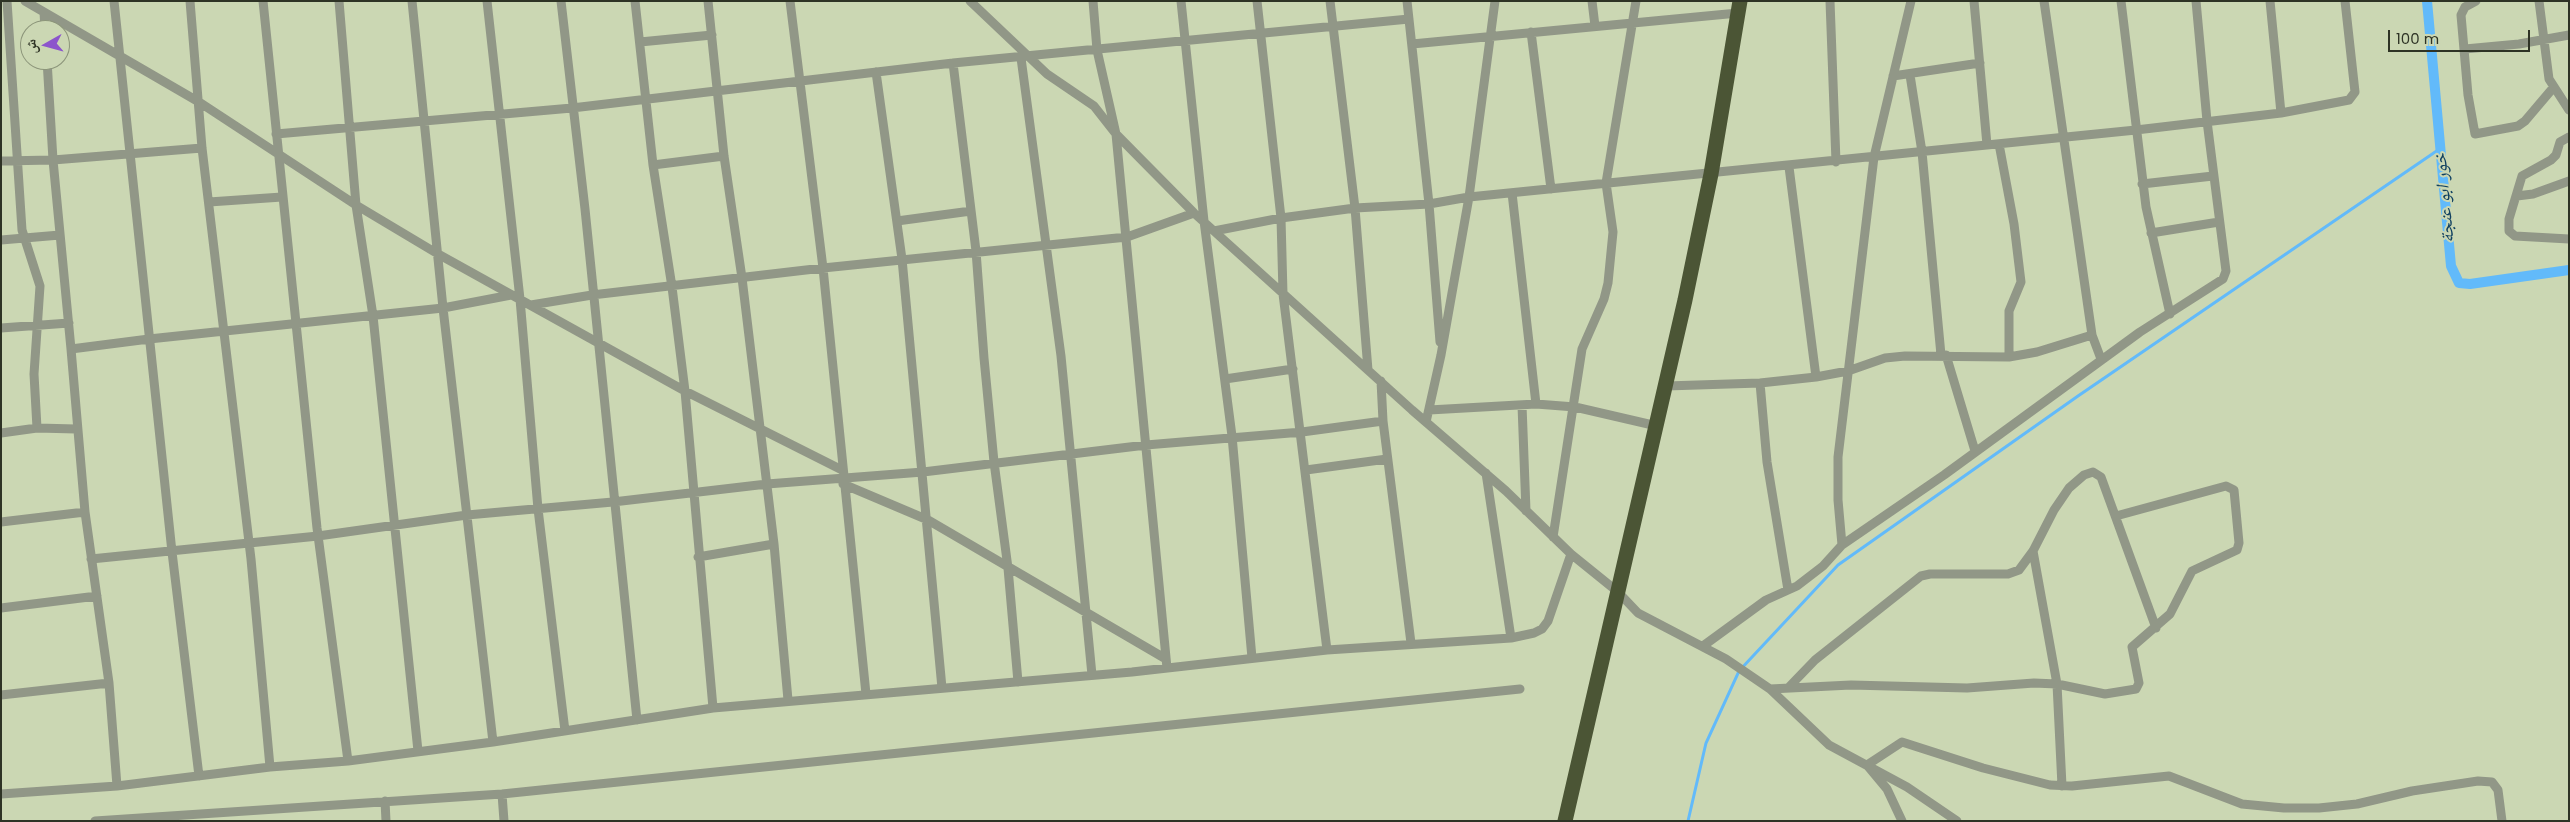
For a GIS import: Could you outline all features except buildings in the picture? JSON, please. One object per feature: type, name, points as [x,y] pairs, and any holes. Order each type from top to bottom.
[{"type":"highway","points":[[1565,821],[1666,386],[1711,174],[1739,7]]},
{"type":"street","points":[[7,1],[16,160],[23,238],[40,286],[34,383],[37,428]]},
{"type":"street","points":[[25,1],[199,102],[277,151],[356,205],[438,254],[685,391],[759,429],[842,477],[928,520],[1086,612],[1167,663]]},
{"type":"street","points":[[114,1],[172,552],[199,776]]},
{"type":"street","points":[[190,1],[202,148],[226,331],[250,544],[270,767]]},
{"type":"street","points":[[263,1],[318,536],[348,761]]},
{"type":"street","points":[[339,1],[356,205],[373,316],[418,751]]},
{"type":"street","points":[[412,1],[443,308],[493,742]]},
{"type":"street","points":[[487,1],[538,509],[565,731]]},
{"type":"street","points":[[561,1],[637,720]]},
{"type":"street","points":[[635,1],[653,165],[672,287],[685,391],[698,557],[714,708]]},
{"type":"street","points":[[708,1],[724,156],[742,278],[774,544],[788,700]]},
{"type":"street","points":[[790,1],[823,268],[842,477],[866,694]]},
{"type":"street","points":[[970,1],[1025,57],[1094,106],[1116,134],[1194,213],[1426,422],[1486,473],[1571,554],[1618,592],[1638,613],[1703,646],[1770,689],[1829,745],[1907,787],[1957,821]]},
{"type":"street","points":[[1093,1],[1097,50],[1116,134],[1167,663]]},
{"type":"street","points":[[1181,1],[1204,221],[1232,436],[1252,658]]},
{"type":"street","points":[[1257,1],[1282,218],[1283,294],[1302,432],[1326,650]]},
{"type":"street","points":[[1330,1],[1355,208],[1368,370]]},
{"type":"street","points":[[1407,1],[1429,204],[1441,355]]},
{"type":"street","points":[[1426,422],[1441,355],[1469,197],[1495,1]]},
{"type":"street","points":[[1592,1],[1595,26]]},
{"type":"street","points":[[1553,537],[1575,407],[1582,349],[1604,299],[1608,283],[1613,232],[1606,183],[1636,1]]},
{"type":"street","points":[[1830,1],[1836,162]]},
{"type":"street","points":[[1842,545],[1837,470],[1874,157],[1911,1]]},
{"type":"street","points":[[1974,1],[1987,145]]},
{"type":"street","points":[[2044,1],[2092,335],[2101,359]]},
{"type":"street","points":[[2121,1],[2142,184],[2151,233],[2170,314]]},
{"type":"street","points":[[1703,646],[1766,600],[1797,586],[1823,566],[1842,545],[1944,475],[2101,359],[2223,279],[2226,271],[2207,121],[2196,1]]},
{"type":"street","points":[[2270,1],[2281,113]]},
{"type":"street","points":[[1214,231],[1282,218],[1355,208],[1429,204],[1469,197],[1789,167],[2136,130],[2281,113],[2349,100],[2355,92],[2345,1]]},
{"type":"street","points":[[2476,1],[2465,7],[2461,15],[2468,94],[2475,134],[2518,126],[2525,122],[2553,88]]},
{"type":"street","points":[[2539,1],[2549,79],[2553,88],[2569,110]]},
{"type":"street","points":[[1412,44],[1632,23],[1739,7]]},
{"type":"street","points":[[44,12],[44,20]]},
{"type":"street","points":[[276,134],[351,129],[424,119],[572,108],[717,90],[799,83],[953,63],[1409,19]]},
{"type":"street","points":[[1531,32],[1551,189]]},
{"type":"street","points":[[640,42],[712,35]]},
{"type":"street","points":[[2465,49],[2569,36]]},
{"type":"street","points":[[1025,57],[1071,454],[1092,675]]},
{"type":"street","points":[[953,63],[976,251],[994,462],[1008,568],[1018,682]]},
{"type":"street","points":[[1893,76],[1910,75],[1980,63]]},
{"type":"street","points":[[48,70],[53,160],[71,349],[76,429],[85,512],[109,683],[117,786]]},
{"type":"street","points":[[876,72],[902,259],[928,520],[942,688]]},
{"type":"street","points":[[1910,75],[1922,152],[1944,355],[1975,451]]},
{"type":"street","points":[[2569,136],[2560,142],[2556,155],[2551,160],[2522,176],[2509,219],[2511,235],[2569,239]]},
{"type":"street","points":[[1999,144],[2014,224],[2021,282],[2009,311],[2009,357]]},
{"type":"street","points":[[1,161],[53,160],[202,148]]},
{"type":"street","points":[[653,165],[724,156]]},
{"type":"street","points":[[1789,167],[1816,378]]},
{"type":"street","points":[[2142,184],[2214,176]]},
{"type":"street","points":[[2517,196],[2533,194],[2569,181]]},
{"type":"street","points":[[1512,193],[1536,404]]},
{"type":"street","points":[[209,202],[282,197]]},
{"type":"street","points":[[897,221],[971,211]]},
{"type":"street","points":[[531,305],[592,295],[823,268],[1127,237],[1194,213]]},
{"type":"street","points":[[2151,233],[2219,222]]},
{"type":"street","points":[[1,240],[60,235]]},
{"type":"street","points":[[71,349],[149,338],[443,308],[516,297]]},
{"type":"street","points":[[1,328],[68,323]]},
{"type":"street","points":[[1666,386],[1760,383],[1816,378],[1848,371],[1885,358],[1944,355],[2009,357],[2037,352],[2092,335]]},
{"type":"street","points":[[1224,379],[1293,369]]},
{"type":"street","points":[[1381,381],[1383,421],[1410,643]]},
{"type":"street","points":[[1760,383],[1767,462],[1788,590]]},
{"type":"street","points":[[1429,410],[1536,404],[1575,407],[1657,426]]},
{"type":"street","points":[[1522,405],[1526,510]]},
{"type":"street","points":[[91,558],[250,544],[467,515],[693,494],[767,484],[923,472],[994,462],[1232,436],[1302,432],[1383,421]]},
{"type":"street","points":[[1,433],[37,428],[76,429]]},
{"type":"street","points":[[1306,470],[1388,459]]},
{"type":"street","points":[[1788,688],[1815,660],[1921,576],[1930,574],[2008,574],[2019,570],[2033,551],[2054,510],[2069,488],[2088,473],[2093,472],[2100,474],[2156,628]]},
{"type":"street","points":[[1486,473],[1511,638]]},
{"type":"street","points":[[1770,689],[1873,685],[1967,688],[2025,683],[2058,684],[2105,694],[2136,689],[2139,683],[2132,647],[2156,628],[2174,609],[2192,571],[2237,550],[2239,543],[2234,490],[2226,486],[2116,516]]},
{"type":"street","points":[[1,522],[85,512]]},
{"type":"street","points":[[698,557],[774,544]]},
{"type":"street","points":[[2033,551],[2058,684],[2062,786]]},
{"type":"street","points":[[1,794],[117,786],[270,767],[348,761],[493,742],[714,708],[788,700],[1092,675],[1167,663],[1252,658],[1410,643],[1511,638],[1534,633],[1542,629],[1548,621],[1571,554]]},
{"type":"street","points":[[1,608],[96,596]]},
{"type":"street","points":[[1,695],[109,683]]},
{"type":"street","points":[[95,821],[163,818],[502,794],[1520,689]]},
{"type":"street","points":[[1867,765],[1902,742],[1983,768],[2062,786],[2169,776],[2247,805],[2319,808],[2358,804],[2412,791],[2478,781],[2492,782],[2498,790],[2502,821]]},
{"type":"street","points":[[1867,765],[1887,790],[1902,821]]},
{"type":"street","points":[[502,794],[504,821]]},
{"type":"street","points":[[385,801],[386,821]]},
{"type":"waterway","name":"خور ابو عنجة","points":[[2427,1],[2451,266],[2459,283],[2470,284],[2569,270]]},
{"type":"waterway","points":[[1688,821],[1706,743],[1739,671],[1838,565],[2078,396],[2441,148]]}]
